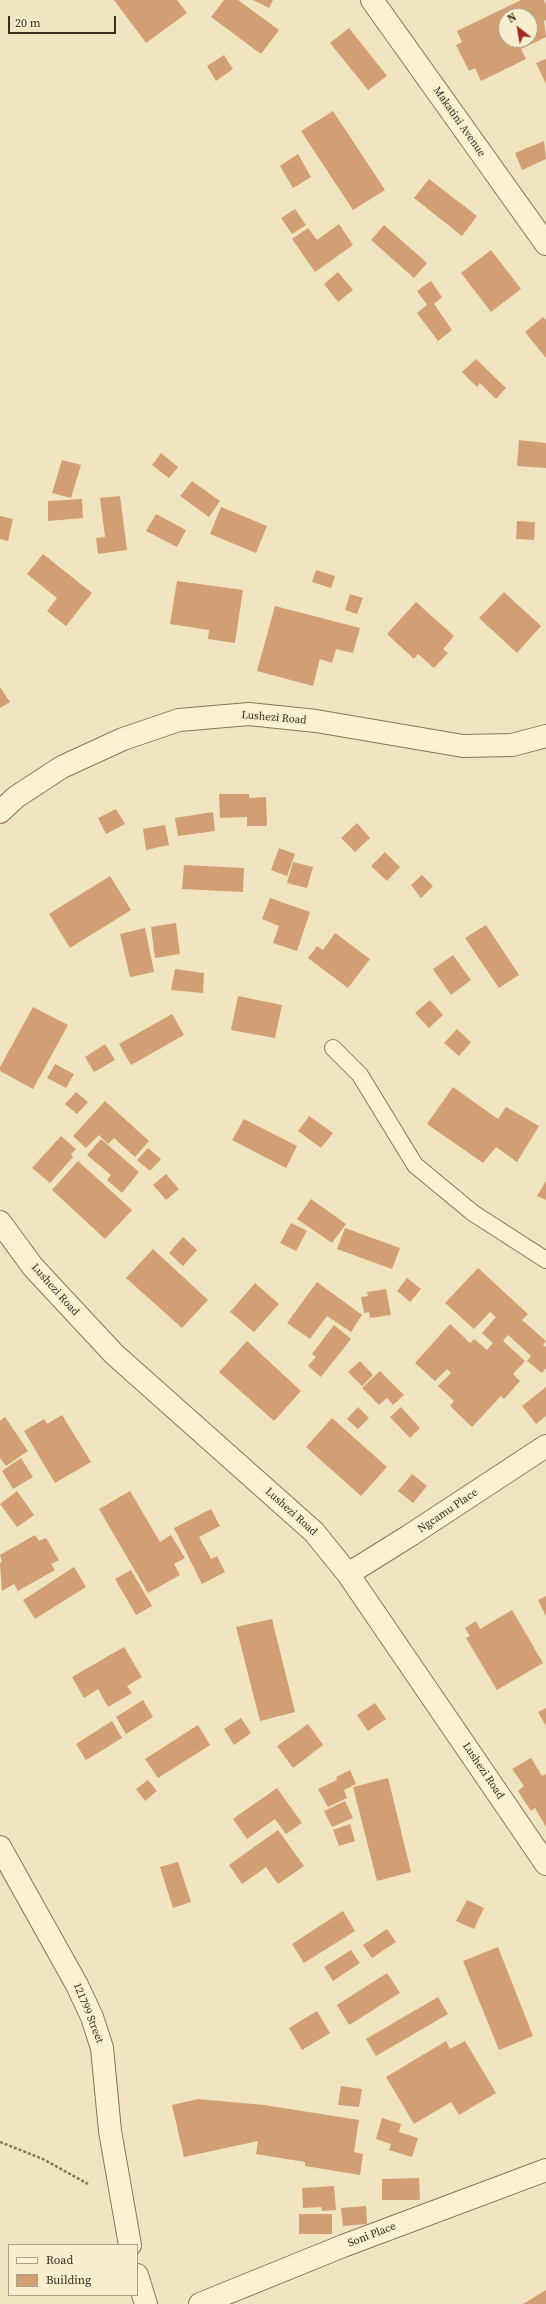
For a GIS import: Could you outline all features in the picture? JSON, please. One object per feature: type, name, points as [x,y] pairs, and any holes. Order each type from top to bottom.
[{"type":"street","name":"Makatini Avenue","points":[[372,0],[546,244]]},
{"type":"street","name":"Lushezi Road","points":[[0,812],[16,797],[62,767],[123,739],[179,720],[249,714],[316,721],[463,746],[512,744],[546,736]]},
{"type":"street","name":"Lushezi Road","points":[[0,1222],[33,1267],[114,1354],[314,1532],[348,1574],[546,1864]]},
{"type":"street","name":"Ngcamu Place","points":[[348,1574],[409,1536],[546,1446]]},
{"type":"street","name":"121799 Street","points":[[0,1847],[77,1984],[92,2017],[102,2048],[110,2131],[130,2244]]},
{"type":"street","name":"Soni Place","points":[[200,2304],[350,2244],[546,2170]]},
{"type":"street","points":[[138,2278],[146,2304]]},
{"type":"lane","points":[[333,1048],[360,1075],[415,1165],[473,1213],[546,1260]]},
{"type":"path","points":[[0,2142],[43,2159],[80,2178],[125,2212]]},
{"type":"building","points":[[114,0],[177,0],[187,13],[146,43]]},
{"type":"building","points":[[224,0],[238,0],[279,30],[261,54],[211,17]]},
{"type":"building","points":[[253,0],[273,0],[269,8]]},
{"type":"building","points":[[521,0],[544,0],[546,4],[546,20],[544,21],[546,37],[538,41],[538,8],[504,8]]},
{"type":"building","points":[[498,11],[498,48],[523,48],[521,49],[526,59],[481,81],[475,68],[469,71],[456,45],[462,42],[457,31]]},
{"type":"building","points":[[349,28],[387,76],[368,90],[330,43]]},
{"type":"building","points":[[224,55],[233,69],[216,81],[207,66]]},
{"type":"building","points":[[546,59],[546,84],[536,63]]},
{"type":"building","points":[[333,111],[385,190],[353,210],[301,131]]},
{"type":"building","points":[[544,141],[546,159],[522,170],[515,153]]},
{"type":"building","points":[[298,154],[311,177],[293,188],[280,166]]},
{"type":"building","points":[[429,179],[477,216],[462,236],[414,198]]},
{"type":"building","points":[[295,209],[306,225],[292,234],[281,218]]},
{"type":"building","points":[[339,224],[353,245],[315,272],[292,239],[308,228],[317,240]]},
{"type":"building","points":[[384,225],[427,263],[414,278],[371,240]]},
{"type":"building","points":[[491,250],[521,289],[491,312],[461,273]]},
{"type":"building","points":[[338,272],[353,290],[338,302],[324,284]]},
{"type":"building","points":[[431,281],[442,297],[434,304],[452,330],[438,341],[417,313],[427,305],[417,291]]},
{"type":"building","points":[[543,317],[546,320],[546,358],[525,332]]},
{"type":"building","points":[[476,359],[506,388],[496,399],[480,383],[477,387],[462,372]]},
{"type":"building","points":[[519,440],[546,443],[546,468],[517,466]]},
{"type":"building","points":[[161,453],[178,467],[169,478],[152,465]]},
{"type":"building","points":[[62,460],[81,465],[71,498],[52,493]]},
{"type":"building","points":[[192,481],[220,501],[209,517],[180,496]]},
{"type":"building","points":[[120,496],[127,550],[98,554],[96,538],[105,537],[100,498]]},
{"type":"building","points":[[82,499],[83,518],[48,521],[48,501]]},
{"type":"building","points":[[221,507],[267,526],[256,553],[210,534]]},
{"type":"building","points":[[156,514],[186,530],[177,547],[146,531]]},
{"type":"building","points":[[0,516],[13,519],[8,541],[0,539]]},
{"type":"building","points":[[517,521],[535,522],[534,540],[516,539]]},
{"type":"building","points":[[43,554],[92,593],[66,626],[47,611],[57,598],[27,574]]},
{"type":"building","points":[[316,570],[335,576],[331,588],[312,582]]},
{"type":"building","points":[[177,581],[243,590],[235,643],[208,639],[209,630],[170,624]]},
{"type":"building","points":[[504,592],[541,626],[517,653],[479,618]]},
{"type":"building","points":[[350,594],[363,598],[357,614],[345,610]]},
{"type":"building","points":[[416,602],[454,636],[443,649],[448,653],[434,668],[418,654],[414,659],[387,634]]},
{"type":"building","points":[[275,606],[360,628],[353,653],[336,649],[332,663],[320,659],[313,686],[257,671]]},
{"type":"building","points":[[0,687],[10,702],[0,708]]},
{"type":"building","points":[[219,794],[249,794],[249,798],[266,797],[267,826],[247,826],[247,817],[220,818]]},
{"type":"building","points":[[116,809],[125,824],[106,834],[98,818]]},
{"type":"building","points":[[213,812],[215,831],[178,836],[175,818]]},
{"type":"building","points":[[357,823],[370,838],[355,852],[341,838]]},
{"type":"building","points":[[165,825],[169,845],[146,850],[143,829]]},
{"type":"building","points":[[279,848],[295,854],[287,876],[271,870]]},
{"type":"building","points":[[385,852],[400,867],[387,881],[371,866]]},
{"type":"building","points":[[293,862],[313,867],[307,888],[287,883]]},
{"type":"building","points":[[184,865],[244,868],[243,892],[182,889]]},
{"type":"building","points":[[422,875],[433,886],[421,898],[411,885]]},
{"type":"building","points":[[110,876],[131,910],[70,948],[49,914]]},
{"type":"building","points":[[270,898],[310,912],[297,951],[273,943],[279,926],[262,919]]},
{"type":"building","points":[[176,923],[180,954],[155,958],[151,927]]},
{"type":"building","points":[[486,925],[519,975],[499,988],[465,938]]},
{"type":"building","points":[[145,928],[154,972],[130,977],[120,934]]},
{"type":"building","points":[[335,933],[370,959],[348,988],[308,958],[317,946],[323,950]]},
{"type":"building","points":[[453,955],[471,980],[451,995],[433,969]]},
{"type":"building","points":[[175,969],[204,973],[203,993],[171,990]]},
{"type":"building","points":[[238,996],[282,1005],[275,1038],[231,1030]]},
{"type":"building","points":[[430,1000],[443,1015],[429,1028],[415,1013]]},
{"type":"building","points":[[33,1007],[68,1025],[33,1089],[0,1071],[0,1067]]},
{"type":"building","points":[[172,1014],[184,1035],[131,1065],[119,1044]]},
{"type":"building","points":[[457,1029],[471,1042],[459,1056],[444,1043]]},
{"type":"building","points":[[105,1044],[115,1060],[94,1072],[85,1057]]},
{"type":"building","points":[[55,1064],[74,1074],[66,1088],[47,1078]]},
{"type":"building","points":[[453,1087],[498,1119],[506,1107],[539,1126],[517,1162],[496,1147],[483,1163],[427,1124]]},
{"type":"building","points":[[76,1092],[88,1102],[77,1114],[65,1104]]},
{"type":"building","points":[[105,1101],[149,1141],[135,1157],[114,1138],[108,1144],[99,1135],[86,1148],[73,1136]]},
{"type":"building","points":[[309,1116],[333,1133],[321,1148],[298,1131]]},
{"type":"building","points":[[244,1119],[297,1146],[286,1168],[232,1140]]},
{"type":"building","points":[[61,1136],[76,1149],[71,1154],[73,1157],[50,1183],[32,1168]]},
{"type":"building","points":[[101,1139],[139,1172],[122,1193],[107,1180],[111,1175],[87,1155]]},
{"type":"building","points":[[148,1148],[161,1159],[150,1171],[137,1160]]},
{"type":"building","points":[[78,1161],[132,1210],[105,1239],[52,1190]]},
{"type":"building","points":[[166,1174],[179,1189],[166,1200],[153,1185]]},
{"type":"building","points":[[546,1181],[546,1200],[537,1196]]},
{"type":"building","points":[[311,1199],[346,1224],[332,1243],[297,1219]]},
{"type":"building","points":[[291,1223],[307,1231],[296,1251],[280,1243]]},
{"type":"building","points":[[345,1228],[400,1248],[392,1269],[337,1249]]},
{"type":"building","points":[[183,1237],[197,1250],[183,1266],[169,1253]]},
{"type":"building","points":[[153,1249],[208,1300],[182,1328],[126,1278]]},
{"type":"building","points":[[478,1268],[528,1314],[522,1320],[546,1341],[543,1345],[546,1347],[546,1368],[542,1373],[527,1361],[531,1356],[508,1335],[503,1341],[525,1361],[513,1374],[520,1381],[504,1399],[501,1396],[472,1427],[450,1406],[454,1401],[438,1386],[451,1373],[447,1369],[435,1381],[415,1363],[450,1324],[470,1343],[474,1339],[487,1350],[493,1343],[482,1333],[496,1317],[490,1312],[474,1329],[445,1303]]},
{"type":"building","points":[[407,1278],[421,1289],[410,1302],[397,1291]]},
{"type":"building","points":[[317,1282],[362,1315],[351,1332],[327,1316],[310,1339],[287,1323]]},
{"type":"building","points":[[255,1283],[279,1304],[254,1332],[230,1312]]},
{"type":"building","points":[[386,1289],[391,1315],[370,1318],[369,1312],[364,1313],[361,1297],[368,1296],[367,1292]]},
{"type":"building","points":[[334,1325],[351,1339],[321,1377],[308,1366],[316,1357],[312,1354]]},
{"type":"building","points":[[247,1341],[301,1391],[274,1421],[219,1372]]},
{"type":"building","points":[[360,1361],[373,1375],[362,1386],[348,1372]]},
{"type":"building","points":[[380,1371],[404,1395],[393,1405],[387,1398],[379,1405],[362,1388]]},
{"type":"building","points":[[546,1387],[546,1416],[536,1424],[522,1406]]},
{"type":"building","points":[[358,1407],[369,1418],[358,1429],[347,1419]]},
{"type":"building","points":[[401,1407],[420,1428],[410,1438],[390,1417]]},
{"type":"building","points":[[62,1415],[91,1462],[55,1483],[24,1431],[44,1419],[47,1424]]},
{"type":"building","points":[[5,1417],[28,1451],[6,1466],[0,1458],[0,1421]]},
{"type":"building","points":[[332,1418],[387,1467],[361,1496],[306,1447]]},
{"type":"building","points":[[21,1458],[33,1477],[13,1489],[2,1471]]},
{"type":"building","points":[[412,1474],[427,1486],[413,1503],[398,1491]]},
{"type":"building","points":[[17,1491],[34,1515],[17,1527],[0,1504]]},
{"type":"building","points":[[130,1491],[160,1542],[171,1535],[185,1558],[174,1564],[180,1575],[148,1593],[99,1509]]},
{"type":"building","points":[[211,1509],[220,1526],[199,1537],[211,1559],[217,1556],[225,1572],[202,1584],[174,1528]]},
{"type":"building","points":[[35,1535],[39,1541],[46,1538],[59,1560],[51,1564],[55,1570],[18,1591],[14,1584],[2,1591],[0,1563],[2,1562],[0,1555]]},
{"type":"building","points":[[74,1567],[86,1587],[35,1619],[23,1600]]},
{"type":"building","points":[[131,1570],[152,1606],[136,1615],[115,1579]]},
{"type":"building","points":[[546,1596],[546,1616],[538,1600]]},
{"type":"building","points":[[512,1610],[543,1663],[497,1690],[466,1638],[470,1636],[465,1628],[476,1621],[480,1629]]},
{"type":"building","points":[[272,1619],[295,1712],[260,1721],[236,1627]]},
{"type":"building","points":[[124,1647],[142,1677],[127,1686],[132,1693],[108,1707],[98,1689],[84,1698],[72,1677]]},
{"type":"building","points":[[143,1700],[153,1717],[126,1734],[116,1717]]},
{"type":"building","points":[[375,1703],[386,1719],[368,1731],[357,1715]]},
{"type":"building","points":[[546,1708],[546,1726],[538,1712]]},
{"type":"building","points":[[241,1718],[251,1733],[234,1745],[224,1729]]},
{"type":"building","points":[[112,1721],[122,1738],[86,1760],[76,1744]]},
{"type":"building","points":[[308,1724],[323,1745],[293,1768],[277,1746]]},
{"type":"building","points":[[198,1725],[210,1745],[158,1778],[145,1759]]},
{"type":"building","points":[[531,1758],[542,1776],[546,1774],[546,1827],[535,1808],[531,1811],[518,1791],[524,1786],[512,1769]]},
{"type":"building","points":[[350,1770],[356,1784],[344,1790],[347,1798],[328,1807],[318,1789],[337,1780],[336,1777]]},
{"type":"building","points":[[388,1778],[411,1872],[377,1881],[353,1787]]},
{"type":"building","points":[[148,1780],[157,1791],[145,1801],[136,1789]]},
{"type":"building","points":[[277,1788],[302,1823],[286,1834],[275,1819],[247,1839],[233,1819]]},
{"type":"building","points":[[345,1801],[353,1818],[332,1827],[324,1811]]},
{"type":"building","points":[[350,1824],[355,1841],[339,1846],[333,1830]]},
{"type":"building","points":[[278,1830],[304,1866],[278,1884],[266,1867],[242,1884],[229,1865]]},
{"type":"building","points":[[178,1862],[191,1902],[173,1908],[160,1867]]},
{"type":"building","points":[[467,1900],[484,1908],[474,1929],[456,1921]]},
{"type":"building","points":[[343,1911],[355,1931],[304,1963],[292,1944]]},
{"type":"building","points":[[387,1929],[396,1942],[372,1958],[363,1945]]},
{"type":"building","points":[[498,1947],[533,2036],[499,2050],[463,1961]]},
{"type":"building","points":[[351,1950],[360,1963],[333,1981],[324,1967]]},
{"type":"building","points":[[387,1973],[400,1993],[349,2025],[337,2005]]},
{"type":"building","points":[[438,1997],[448,2014],[376,2056],[366,2039]]},
{"type":"building","points":[[317,2011],[330,2033],[302,2050],[289,2028]]},
{"type":"building","points":[[446,2041],[450,2049],[465,2041],[496,2093],[459,2115],[451,2102],[414,2124],[386,2077]]},
{"type":"building","points":[[341,2086],[362,2089],[359,2107],[338,2105]]},
{"type":"building","points":[[198,2099],[264,2105],[359,2120],[354,2152],[363,2154],[360,2175],[305,2166],[305,2162],[256,2154],[258,2141],[184,2157],[172,2105]]},
{"type":"building","points":[[382,2118],[401,2124],[399,2132],[418,2138],[412,2157],[389,2150],[391,2144],[376,2139]]},
{"type":"building","points":[[419,2178],[420,2200],[382,2200],[382,2179]]},
{"type":"building","points":[[334,2186],[336,2210],[322,2211],[321,2207],[303,2208],[302,2188]]},
{"type":"building","points":[[366,2206],[367,2224],[343,2226],[341,2208]]},
{"type":"building","points":[[299,2214],[332,2214],[332,2234],[299,2234]]},
{"type":"building","points":[[546,2290],[546,2304],[523,2304]]}]
